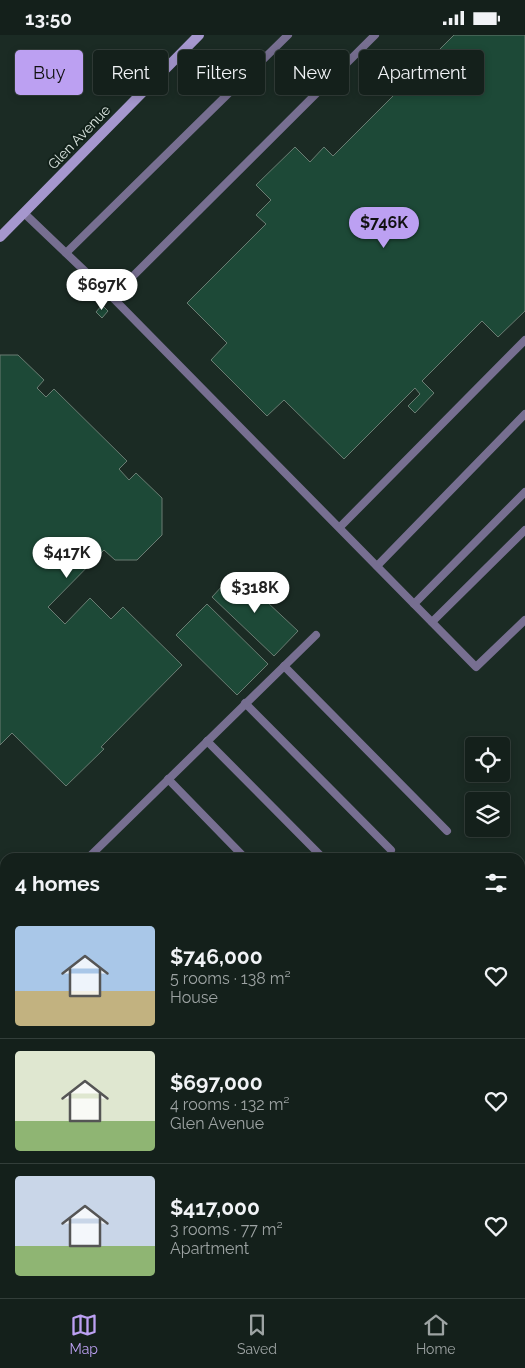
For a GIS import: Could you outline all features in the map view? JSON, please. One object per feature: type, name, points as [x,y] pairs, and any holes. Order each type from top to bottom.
[{"type":"street","name":"Glen Avenue","points":[[0,237],[199,35]]},
{"type":"lane","points":[[66,253],[288,35]]},
{"type":"lane","points":[[112,297],[375,35]]},
{"type":"lane","points":[[24,213],[112,297],[476,667],[525,620]]},
{"type":"lane","points":[[340,527],[525,340]]},
{"type":"lane","points":[[377,565],[525,414]]},
{"type":"lane","points":[[414,604],[525,491]]},
{"type":"lane","points":[[432,622],[525,530]]},
{"type":"lane","points":[[95,853],[316,635]]},
{"type":"lane","points":[[284,666],[447,831]]},
{"type":"lane","points":[[245,703],[391,850]]},
{"type":"lane","points":[[207,741],[266,803],[318,853]]},
{"type":"lane","points":[[168,779],[240,853]]},
{"type":"building","points":[[454,35],[525,35],[525,311],[498,337],[482,321],[422,381],[434,393],[415,413],[408,406],[420,394],[415,388],[344,459],[284,400],[267,416],[211,360],[227,343],[187,303],[266,224],[256,215],[271,200],[256,185],[295,147],[310,162],[324,147],[333,156],[394,95],[484,95],[484,50],[439,50]]},
{"type":"building","points":[[102,305],[108,311],[102,318],[96,312]]},
{"type":"building","points":[[0,355],[18,355],[44,380],[37,388],[46,397],[54,389],[127,461],[119,469],[129,480],[136,473],[162,498],[162,535],[137,560],[115,560],[104,550],[48,607],[65,624],[90,598],[111,619],[123,607],[182,665],[101,747],[104,749],[66,786],[12,733],[0,745]]},
{"type":"building","points":[[235,572],[298,631],[274,656],[212,597]]},
{"type":"building","points":[[207,604],[268,664],[237,695],[176,635]]}]
